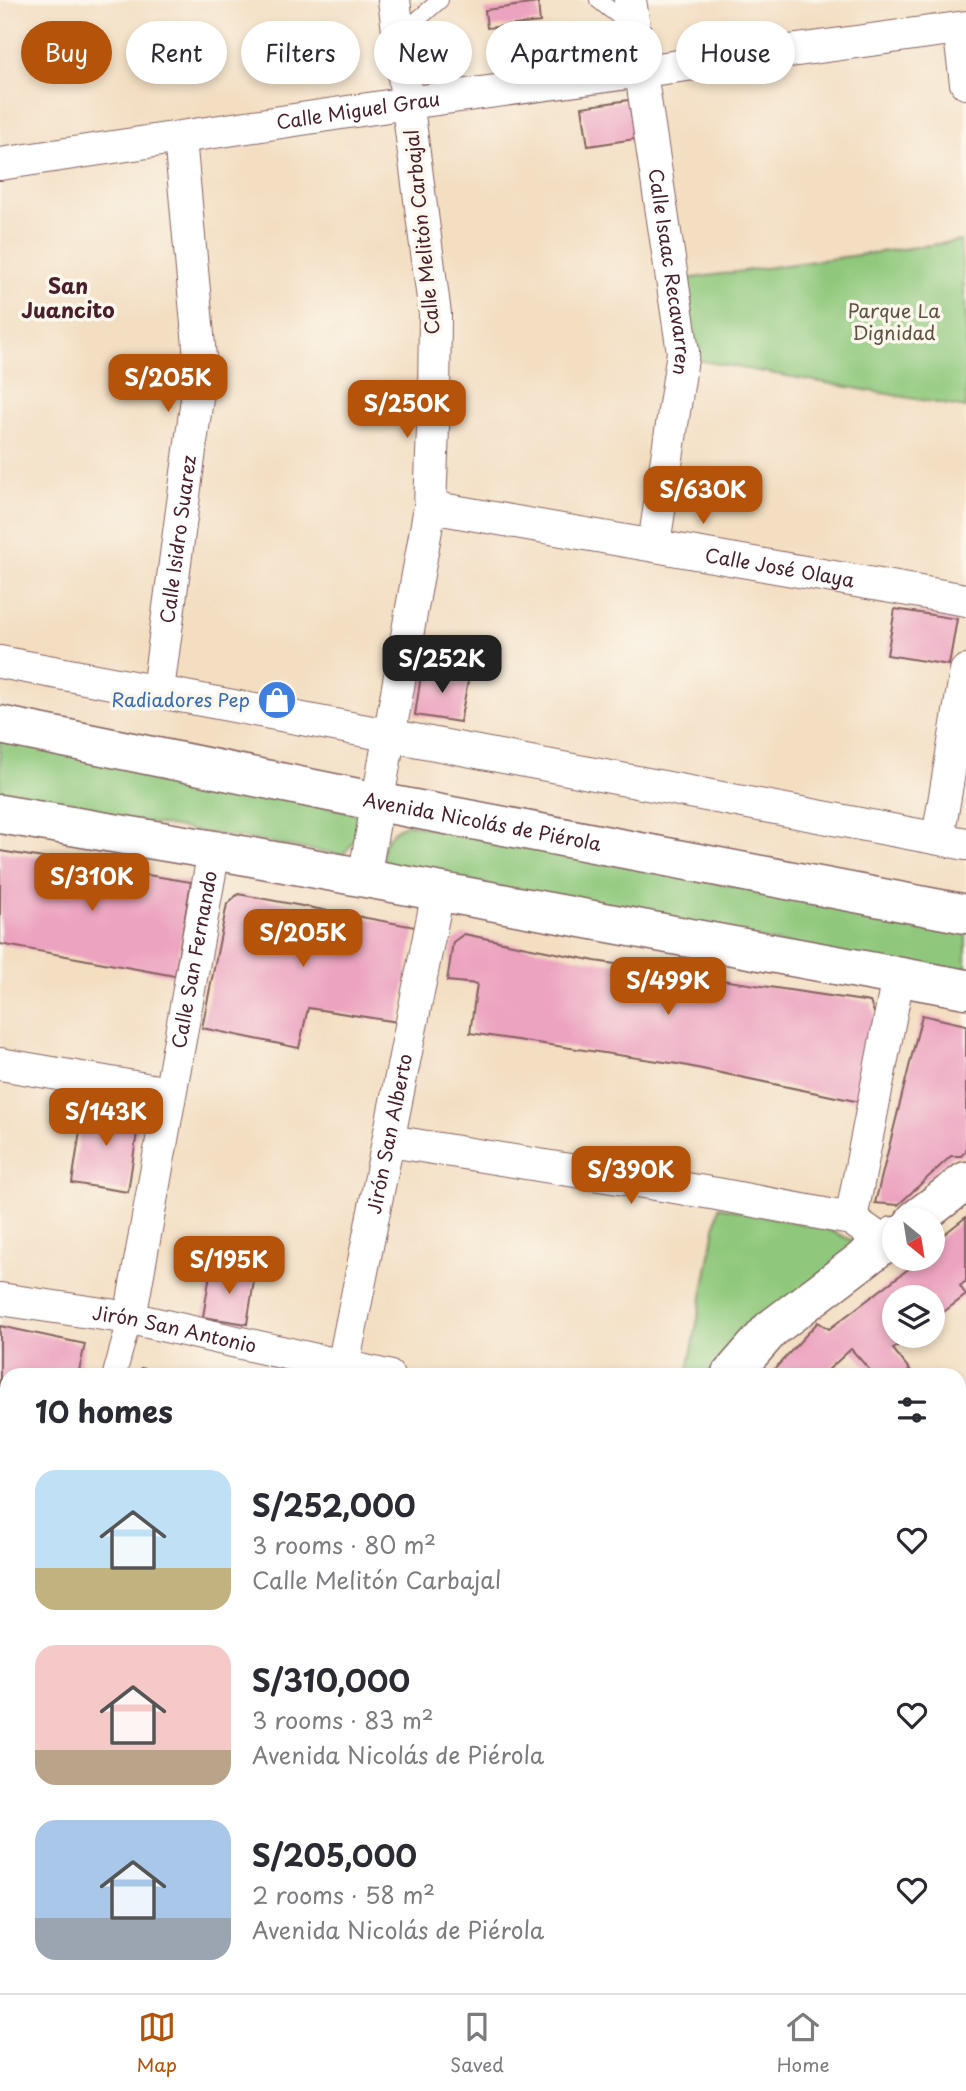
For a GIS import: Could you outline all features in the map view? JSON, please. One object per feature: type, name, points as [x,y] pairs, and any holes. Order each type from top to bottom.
[{"type":"main road","name":"Avenida Nicolás de Piérola","points":[[0,725],[378,802],[966,914]]},
{"type":"main road","points":[[0,814],[214,850],[966,989]]},
{"type":"main road","points":[[931,1208],[966,1181]]},
{"type":"main road","points":[[737,1368],[771,1329],[882,1245]]},
{"type":"street","name":"Calle Melitón Carbajal","points":[[394,0],[397,21]]},
{"type":"street","name":"Calle Miguel Grau","points":[[662,69],[963,28]]},
{"type":"street","points":[[963,28],[966,83]]},
{"type":"street","name":"Calle Melitón Carbajal","points":[[364,878],[430,507],[435,314],[405,84]]},
{"type":"street","name":"Calle Miguel Grau","points":[[0,164],[550,84]]},
{"type":"street","name":"Calle Isaac Recavarren","points":[[642,84],[683,352],[654,544]]},
{"type":"street","name":"Calle Isidro Suarez","points":[[158,690],[201,368],[180,138]]},
{"type":"street","name":"Calle José Olaya","points":[[430,507],[966,600]]},
{"type":"street","points":[[0,662],[391,733],[952,841],[966,671]]},
{"type":"street","name":"Calle San Fernando","points":[[130,1318],[214,850]]},
{"type":"street","name":"Jirón San Alberto","points":[[343,1368],[438,892]]},
{"type":"street","points":[[851,1219],[898,976]]},
{"type":"street","points":[[0,1064],[169,1093]]},
{"type":"street","points":[[390,1141],[717,1194],[851,1219],[882,1235]]},
{"type":"street","name":"Jirón San Antonio","points":[[0,1299],[130,1318],[330,1368]]},
{"type":"street","points":[[116,1368],[130,1318]]},
{"type":"lane","points":[[416,21],[440,0]]},
{"type":"lane","points":[[598,0],[632,15]]},
{"type":"green space","name":"Parque La Dignidad","points":[[960,241],[966,313],[966,408],[696,360],[685,279]]},
{"type":"green space","points":[[0,738],[356,813],[355,836],[342,855],[0,798]]},
{"type":"green space","points":[[408,824],[966,930],[966,980],[383,864],[383,850],[387,839]]},
{"type":"green space","points":[[719,1207],[824,1228],[863,1245],[727,1368],[689,1368]]},
{"type":"building","points":[[538,3],[540,21],[486,21],[485,10]]},
{"type":"building","points":[[629,100],[635,139],[588,146],[582,107]]},
{"type":"building","points":[[895,609],[957,619],[949,665],[887,655]]},
{"type":"building","points":[[422,669],[469,676],[460,722],[415,715]]},
{"type":"building","points":[[0,851],[191,882],[175,976],[0,944]]},
{"type":"building","points":[[238,894],[415,927],[398,1022],[308,1008],[299,1048],[202,1028],[227,904]]},
{"type":"building","points":[[464,934],[595,961],[870,1002],[877,1020],[860,1102],[678,1064],[470,1033],[477,984],[447,981],[453,942]]},
{"type":"building","points":[[922,1015],[966,1025],[966,1151],[961,1156],[951,1156],[898,1205],[875,1203]]},
{"type":"building","points":[[84,1105],[140,1113],[128,1192],[72,1183]]},
{"type":"building","points":[[966,1217],[966,1281],[960,1286],[966,1295],[945,1311],[945,1285],[887,1285],[906,1271],[945,1271],[945,1234]]},
{"type":"building","points":[[211,1268],[255,1275],[247,1324],[203,1317]]},
{"type":"building","points":[[882,1289],[882,1348],[894,1348],[908,1368],[868,1368],[851,1349],[830,1368],[775,1368],[818,1322],[829,1329]]},
{"type":"building","points":[[0,1326],[85,1344],[80,1368],[0,1368]]},
{"type":"place","name":"Radiadores Pep","points":[[277,700]]},
{"type":"district","name":"San Juancito","points":[[68,299]]}]
